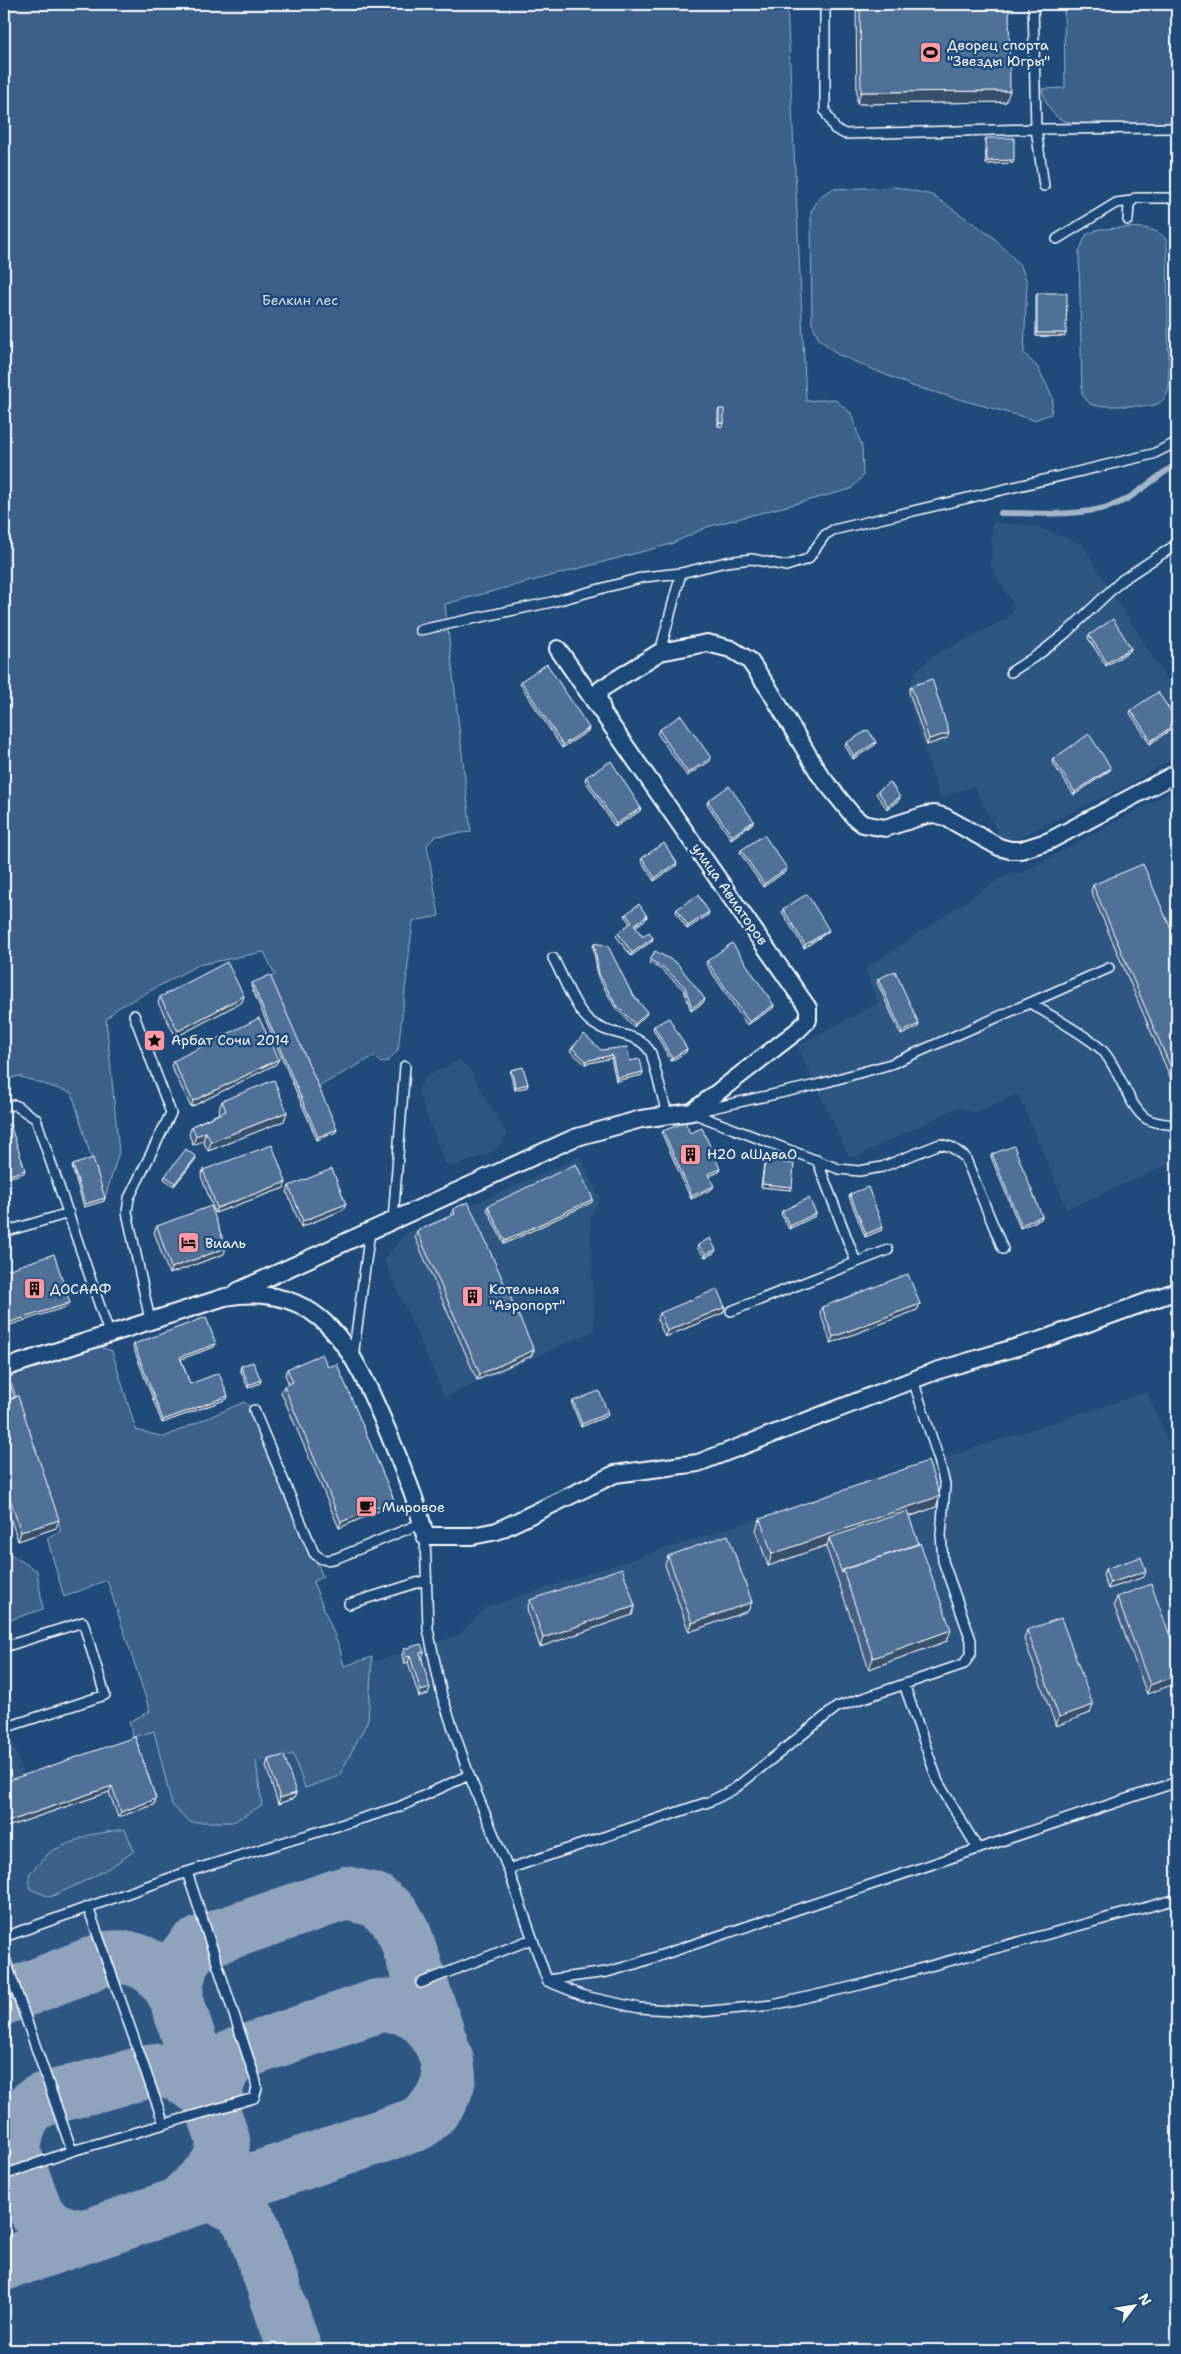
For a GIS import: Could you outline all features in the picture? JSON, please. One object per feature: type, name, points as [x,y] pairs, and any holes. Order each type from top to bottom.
[{"type":"street","points":[[602,709],[598,697],[601,689],[660,652],[707,642],[731,650],[749,660],[769,689],[820,775],[854,817],[863,824],[874,828],[885,828],[934,814],[945,816],[999,847],[1010,850],[1021,850],[1049,841],[1177,773]]},
{"type":"street","name":"улица Авиаторов","points":[[558,649],[602,709],[808,1008],[808,1020],[797,1032],[692,1112]]},
{"type":"street","points":[[4,1368],[225,1297],[574,1138],[604,1128],[666,1114],[692,1112]]},
{"type":"street","points":[[225,1297],[258,1293],[291,1300],[311,1311],[332,1329],[352,1357],[370,1391],[419,1507],[424,1530],[472,1536],[497,1531],[615,1474],[698,1463],[913,1380],[1040,1340],[1177,1291]]},
{"type":"lane","points":[[825,4],[825,111],[829,121],[840,132],[845,134],[1036,129],[1177,128]]},
{"type":"lane","points":[[1033,4],[1036,129],[1044,186]]},
{"type":"lane","points":[[1057,240],[1116,203],[1135,198],[1177,198]]},
{"type":"lane","points":[[1128,220],[1131,200]]},
{"type":"lane","points":[[420,630],[552,602],[644,578],[681,573],[726,562],[752,559],[786,566],[808,559],[825,535],[833,530],[1153,454],[1177,442]]},
{"type":"lane","points":[[1011,672],[1039,654],[1066,633],[1122,580],[1177,545]]},
{"type":"lane","points":[[660,652],[681,573]]},
{"type":"lane","points":[[553,958],[583,1014],[591,1022],[602,1029],[639,1039],[646,1045],[651,1053],[666,1114]]},
{"type":"lane","points":[[692,1112],[816,1085],[891,1064],[1108,968]]},
{"type":"lane","points":[[1030,1003],[1100,1048],[1111,1061],[1132,1101],[1146,1118],[1161,1124],[1177,1125]]},
{"type":"lane","points":[[134,1015],[171,1113],[129,1198],[127,1212],[150,1320]]},
{"type":"lane","points":[[393,1220],[405,1066]]},
{"type":"lane","points":[[4,1106],[15,1105],[36,1119],[109,1333]]},
{"type":"lane","points":[[692,1112],[839,1169],[859,1171],[882,1166],[940,1144],[951,1147],[965,1157],[1003,1248]]},
{"type":"lane","points":[[817,1160],[856,1262]]},
{"type":"lane","points":[[4,1232],[69,1213]]},
{"type":"lane","points":[[352,1357],[370,1231]]},
{"type":"lane","points":[[730,1311],[888,1250]]},
{"type":"lane","points":[[508,1868],[711,1801],[734,1790],[837,1707],[964,1664],[972,1653],[970,1640],[943,1561],[940,1535],[945,1485],[939,1460],[913,1380]]},
{"type":"lane","points":[[254,1410],[314,1553],[320,1559],[338,1558],[424,1530],[430,1644],[442,1696],[469,1775],[508,1868],[547,1980],[584,1996],[639,2008],[700,2012],[773,2004],[864,1984],[1177,1899]]},
{"type":"lane","points":[[349,1604],[426,1580]]},
{"type":"lane","points":[[4,1647],[82,1622],[104,1695],[4,1728]]},
{"type":"lane","points":[[904,1684],[938,1782],[978,1849]]},
{"type":"lane","points":[[4,1937],[187,1872],[399,1807],[469,1775]]},
{"type":"lane","points":[[547,1980],[607,1972],[632,1965],[1177,1782]]},
{"type":"lane","points":[[4,2175],[72,2151],[248,2101],[256,2093],[255,2078],[246,2049],[187,1872]]},
{"type":"lane","points":[[88,1907],[164,2124]]},
{"type":"lane","points":[[421,1982],[532,1939]]},
{"type":"lane","points":[[4,1956],[72,2151]]},
{"type":"shaded area","points":[[992,522],[1038,527],[1082,544],[1177,696],[1177,756],[1127,786],[1010,842],[999,835],[974,787],[940,797],[907,696],[914,673],[931,657],[1008,618],[1015,607],[991,567]]},
{"type":"shaded area","points":[[1177,789],[1177,1161],[1067,1209],[1018,1094],[974,1113],[959,1107],[856,1157],[849,1156],[797,1046],[878,1003],[865,969],[1010,872],[1019,874]]},
{"type":"shaded area","points":[[459,1060],[469,1068],[507,1135],[495,1151],[452,1167],[444,1162],[418,1091],[425,1078]]},
{"type":"shaded area","points":[[580,1157],[600,1199],[590,1217],[594,1331],[445,1397],[384,1260],[405,1234]]},
{"type":"shaded area","points":[[1147,1392],[1177,1461],[1177,2350],[4,2350],[4,1714],[23,1774],[133,1737],[459,1635],[486,1607]]},
{"type":"green space","name":"Белкин лес","points":[[4,4],[787,4],[806,401],[834,399],[851,413],[862,447],[863,476],[851,489],[707,527],[671,544],[445,604],[471,832],[436,836],[427,845],[439,916],[413,921],[398,1050],[388,1061],[381,1063],[374,1056],[316,1088],[269,978],[275,975],[264,952],[198,965],[118,1008],[106,1019],[119,1152],[104,1201],[72,1093],[18,1076],[4,1081]]},
{"type":"green space","points":[[1064,4],[1177,4],[1177,122],[1118,124],[1070,122],[1062,120],[1051,111],[1042,89],[1065,88]]},
{"type":"green space","points":[[896,187],[932,195],[993,237],[1021,266],[1027,282],[1024,353],[1038,368],[1053,398],[1051,414],[1034,420],[912,386],[837,354],[819,339],[812,323],[811,211],[822,195],[833,189]]},
{"type":"green space","points":[[1146,228],[1161,235],[1167,241],[1169,388],[1163,400],[1151,406],[1097,406],[1090,404],[1082,394],[1079,252],[1086,235],[1099,229]]},
{"type":"green space","points":[[95,1345],[112,1351],[136,1430],[164,1437],[244,1402],[254,1410],[323,1577],[313,1582],[339,1646],[344,1666],[372,1657],[368,1720],[339,1776],[305,1788],[293,1754],[256,1761],[262,1805],[233,1822],[190,1822],[172,1805],[154,1731],[133,1737],[129,1722],[150,1711],[107,1580],[64,1597],[47,1538],[61,1530],[12,1384],[4,1386],[4,1376]]},
{"type":"green space","points":[[4,1550],[37,1571],[43,1609],[4,1622]]},
{"type":"green space","points":[[125,1829],[134,1851],[114,1865],[50,1897],[30,1889],[29,1874],[51,1851],[89,1835]]},
{"type":"building","name":"Дворец спорта \"Звезды Югры\"","points":[[860,4],[1009,4],[1010,91],[861,92]]},
{"type":"building","points":[[986,138],[1014,138],[1014,160],[987,161]]},
{"type":"building","points":[[1037,293],[1067,293],[1066,333],[1037,333]]},
{"type":"building","points":[[719,409],[724,409],[724,423],[719,423]]},
{"type":"building","points":[[1113,619],[1131,648],[1107,663],[1089,635]]},
{"type":"building","points":[[547,664],[589,728],[563,745],[521,681]]},
{"type":"building","points":[[932,679],[949,733],[929,739],[911,686]]},
{"type":"building","points":[[1158,692],[1177,723],[1151,741],[1131,710]]},
{"type":"building","points":[[681,715],[711,758],[688,773],[659,730]]},
{"type":"building","points":[[868,730],[876,742],[854,756],[846,743]]},
{"type":"building","points":[[1089,734],[1111,768],[1075,792],[1053,759]]},
{"type":"building","points":[[611,761],[641,808],[616,824],[586,777]]},
{"type":"building","points":[[890,782],[900,797],[888,806],[878,791]]},
{"type":"building","points":[[729,786],[754,821],[732,836],[708,801]]},
{"type":"building","points":[[764,835],[787,868],[764,884],[741,850]]},
{"type":"building","points":[[664,843],[677,863],[655,878],[642,858]]},
{"type":"building","points":[[1143,864],[1177,943],[1177,1082],[1093,885]]},
{"type":"building","points":[[807,894],[829,930],[805,945],[783,909]]},
{"type":"building","points":[[698,895],[709,912],[688,926],[677,909]]},
{"type":"building","points":[[639,904],[647,916],[634,925],[643,937],[649,932],[653,938],[632,953],[618,933],[632,922],[626,914]]},
{"type":"building","points":[[594,943],[608,946],[631,992],[647,1012],[635,1024],[616,1005],[599,974]]},
{"type":"building","points":[[732,943],[774,1005],[749,1022],[707,961]]},
{"type":"building","points":[[655,951],[677,963],[705,999],[692,1008],[685,987],[663,967],[650,960]]},
{"type":"building","points":[[227,962],[244,996],[178,1031],[160,997]]},
{"type":"building","points":[[895,971],[919,1024],[902,1032],[878,979]]},
{"type":"building","points":[[270,975],[337,1129],[318,1137],[252,983]]},
{"type":"building","points":[[259,1018],[279,1059],[193,1101],[173,1061]]},
{"type":"building","points":[[669,1018],[687,1049],[672,1058],[654,1026]]},
{"type":"building","points":[[584,1034],[601,1050],[627,1047],[630,1061],[640,1059],[643,1072],[617,1078],[612,1055],[586,1061],[572,1048]]},
{"type":"building","points":[[523,1067],[528,1084],[516,1087],[511,1070]]},
{"type":"building","points":[[274,1080],[287,1112],[211,1142],[206,1132],[196,1136],[192,1126],[226,1111],[222,1101]]},
{"type":"building","name":"H2O аШдваО","points":[[685,1122],[690,1133],[702,1128],[720,1169],[708,1174],[714,1186],[692,1196],[663,1131]]},
{"type":"building","points":[[10,1124],[25,1170],[4,1177],[4,1126]]},
{"type":"building","points":[[272,1145],[286,1182],[217,1208],[203,1170]]},
{"type":"building","points":[[1014,1146],[1042,1216],[1021,1225],[992,1154]]},
{"type":"building","points":[[186,1149],[196,1157],[175,1183],[165,1176]]},
{"type":"building","points":[[93,1158],[105,1198],[85,1204],[73,1165]]},
{"type":"building","points":[[765,1160],[794,1164],[792,1187],[762,1184]]},
{"type":"building","points":[[576,1164],[593,1199],[505,1241],[488,1206]]},
{"type":"building","points":[[332,1169],[346,1204],[303,1221],[289,1186]]},
{"type":"building","points":[[868,1187],[883,1227],[866,1234],[850,1194]]},
{"type":"building","points":[[809,1198],[816,1213],[790,1226],[782,1211]]},
{"type":"building","name":"Котельная \"Аэропорт\"","points":[[468,1202],[534,1350],[480,1374],[417,1231],[455,1214],[453,1209]]},
{"type":"building","name":"Виаль","points":[[211,1206],[226,1248],[171,1268],[157,1226]]},
{"type":"building","points":[[710,1238],[716,1250],[706,1254],[698,1245]]},
{"type":"building","name":"ДОСААФ","points":[[54,1254],[70,1303],[4,1324],[4,1271]]},
{"type":"building","points":[[908,1274],[920,1304],[833,1337],[822,1307]]},
{"type":"building","points":[[717,1289],[725,1307],[667,1331],[660,1313]]},
{"type":"building","points":[[206,1317],[216,1344],[180,1357],[190,1384],[219,1373],[228,1396],[163,1420],[134,1344]]},
{"type":"building","points":[[322,1354],[328,1367],[337,1364],[394,1500],[341,1522],[284,1386],[293,1382],[287,1369]]},
{"type":"building","points":[[253,1362],[261,1380],[249,1385],[241,1366]]},
{"type":"building","points":[[11,1386],[15,1398],[4,1401],[4,1388]]},
{"type":"building","points":[[599,1391],[608,1413],[582,1424],[573,1401]]},
{"type":"building","points":[[18,1396],[59,1520],[21,1532],[4,1481],[4,1401]]},
{"type":"building","points":[[928,1461],[940,1496],[772,1554],[760,1519]]},
{"type":"building","points":[[907,1511],[919,1544],[843,1570],[842,1573],[829,1538]]},
{"type":"building","points":[[728,1535],[752,1602],[692,1623],[668,1556]]},
{"type":"building","points":[[920,1543],[951,1630],[873,1658],[843,1570]]},
{"type":"building","points":[[1141,1557],[1146,1571],[1110,1583],[1105,1569]]},
{"type":"building","points":[[622,1568],[635,1606],[543,1638],[530,1600]]},
{"type":"building","points":[[1151,1584],[1177,1655],[1177,1675],[1150,1685],[1117,1597]]},
{"type":"building","points":[[1061,1618],[1093,1705],[1059,1717],[1027,1630]]},
{"type":"building","points":[[421,1644],[424,1652],[420,1653],[430,1688],[421,1691],[410,1656],[406,1657],[404,1649]]},
{"type":"building","points":[[135,1737],[156,1799],[121,1812],[112,1786],[4,1823],[4,1782]]},
{"type":"building","points":[[284,1755],[296,1793],[280,1798],[268,1760]]},
{"type":"waterway","points":[[1001,513],[1050,514],[1101,509],[1130,497],[1177,464]]},
{"type":"taxiway","points":[[180,2204],[214,2168],[222,2151],[223,2140],[176,1999],[177,1981],[183,1960],[193,1947],[210,1939],[346,1893],[375,1900],[394,1915],[405,1935],[447,2061],[449,2077],[442,2097],[433,2110],[417,2124],[205,2196]]},
{"type":"taxiway","points":[[4,1998],[107,1958],[119,1957],[140,1961],[149,1966],[164,1979],[176,1999]]},
{"type":"taxiway","points":[[213,2111],[219,2080],[225,2067],[235,2055],[377,2006],[400,2006],[409,2009],[431,2027],[442,2046]]},
{"type":"taxiway","points":[[13,2152],[21,2122],[29,2110],[42,2100],[154,2070],[176,2073],[207,2093]]},
{"type":"taxiway","points":[[4,2127],[38,2216],[54,2229],[73,2235],[87,2236]]},
{"type":"taxiway","points":[[4,2264],[195,2199],[205,2196],[216,2197],[238,2207],[253,2227],[295,2350]]},
{"type":"place","name":"Дворец спорта \"Звезды Югры\"","points":[[931,53]]},
{"type":"place","name":"Арбат Сочи 2014","points":[[155,1040]]},
{"type":"place","name":"H2O аШдваО","points":[[691,1154]]},
{"type":"place","name":"Виаль","points":[[189,1243]]},
{"type":"place","name":"ДОСААФ","points":[[34,1289]]},
{"type":"place","name":"Котельная \"Аэропорт\"","points":[[473,1297]]},
{"type":"place","name":"Мировое","points":[[366,1507]]}]
